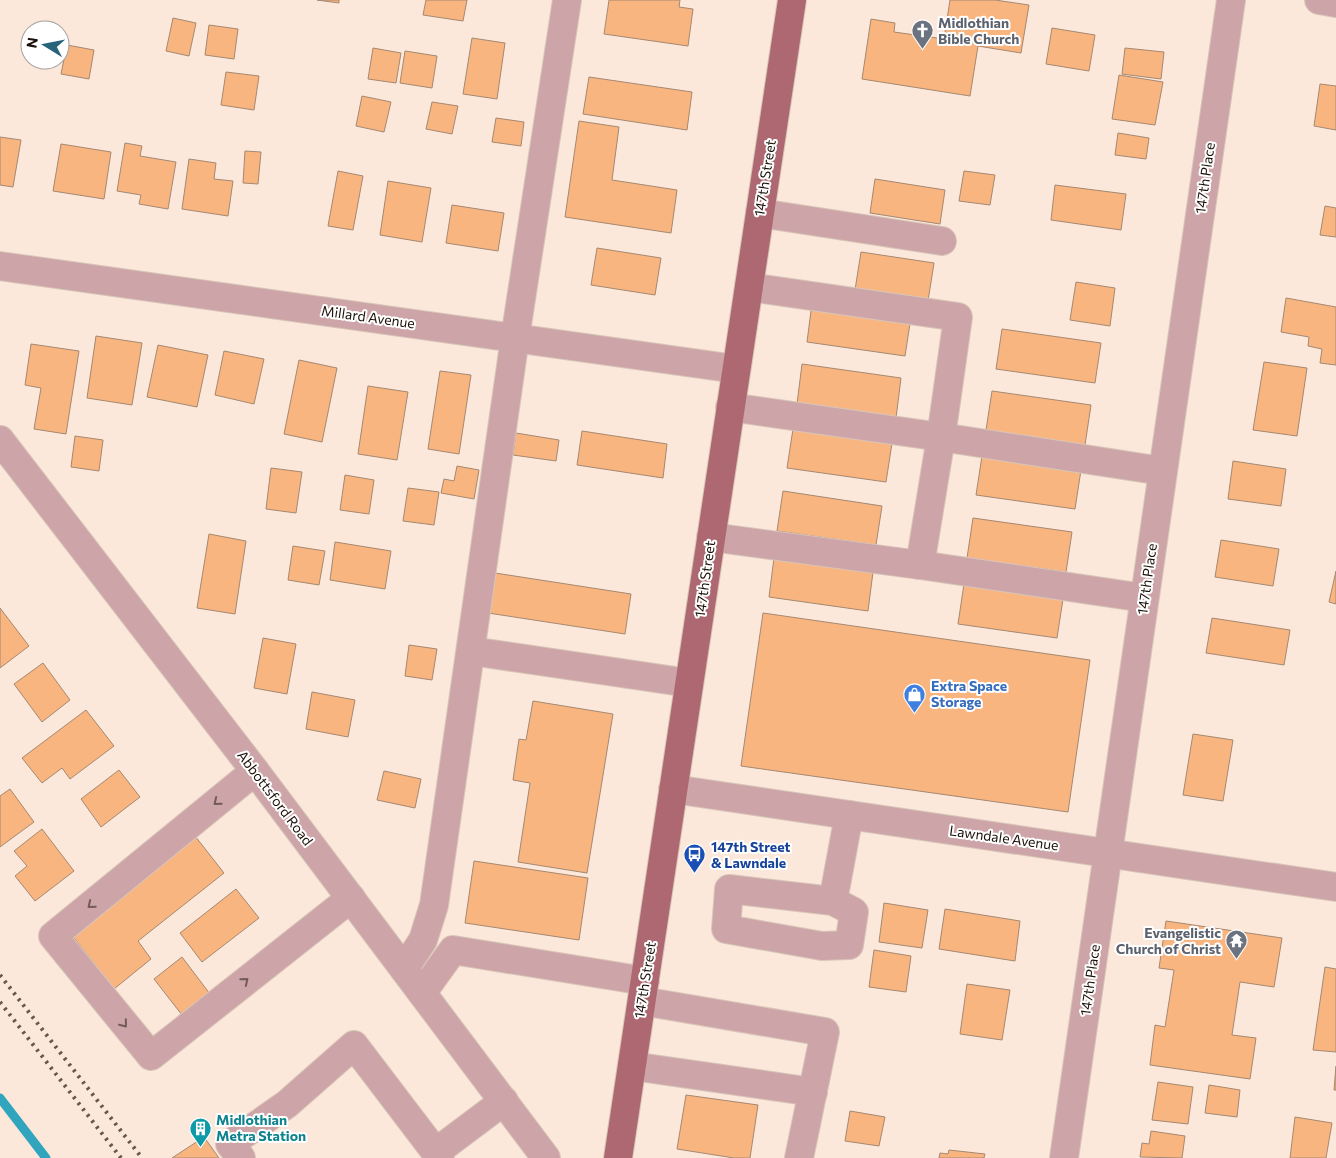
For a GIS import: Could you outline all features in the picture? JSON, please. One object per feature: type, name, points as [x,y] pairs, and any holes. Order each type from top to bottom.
[{"type":"main road","name":"147th Street","points":[[618,1158],[792,0]]},
{"type":"street","points":[[404,969],[423,940],[434,905],[515,338],[567,0]]},
{"type":"street","name":"147th Place","points":[[1064,1158],[1231,0]]},
{"type":"street","points":[[1319,0],[1336,2]]},
{"type":"street","points":[[760,213],[942,241]]},
{"type":"street","name":"Millard Avenue","points":[[0,266],[736,369]]},
{"type":"street","points":[[749,287],[958,317],[920,565]]},
{"type":"street","points":[[730,407],[1162,471]]},
{"type":"street","name":"Abbottsford Road","points":[[0,440],[255,771],[546,1158]]},
{"type":"street","points":[[711,537],[1144,598]]},
{"type":"street","points":[[470,651],[689,683]]},
{"type":"street","points":[[255,771],[53,936],[151,1056],[351,898]]},
{"type":"street","name":"Lawndale Avenue","points":[[673,789],[1336,887]]},
{"type":"street","points":[[833,901],[849,815]]},
{"type":"street","points":[[422,993],[454,950],[825,1032],[799,1158]]},
{"type":"street","points":[[241,1158],[230,1144],[287,1104],[354,1045],[438,1155],[504,1101]]},
{"type":"street","points":[[632,1066],[813,1092]]},
{"type":"building","points":[[317,0],[339,0],[339,3]]},
{"type":"building","points":[[426,0],[467,0],[463,21],[423,15]]},
{"type":"building","points":[[609,0],[680,0],[679,7],[693,9],[688,46],[604,34]]},
{"type":"building","name":"Midlothian Bible Church","points":[[950,0],[995,0],[1029,5],[1021,53],[978,46],[970,96],[862,79],[871,19],[895,23],[894,32],[944,39]]},
{"type":"building","points":[[173,18],[196,23],[189,56],[166,51]]},
{"type":"building","points":[[209,25],[238,29],[234,59],[205,55]]},
{"type":"building","points":[[1052,28],[1095,35],[1089,71],[1046,64]]},
{"type":"building","points":[[472,38],[505,43],[497,99],[463,94]]},
{"type":"building","points":[[70,46],[94,50],[89,79],[61,74],[62,70],[70,70]]},
{"type":"building","points":[[373,48],[401,53],[396,83],[368,79]]},
{"type":"building","points":[[1125,48],[1164,52],[1161,79],[1122,74]]},
{"type":"building","points":[[405,51],[437,56],[432,88],[400,83]]},
{"type":"building","points":[[226,72],[259,76],[254,110],[221,105]]},
{"type":"building","points":[[1119,75],[1163,82],[1155,125],[1112,119]]},
{"type":"building","points":[[589,77],[692,92],[687,130],[583,114]]},
{"type":"building","points":[[1320,84],[1336,86],[1336,130],[1314,126]]},
{"type":"building","points":[[362,96],[391,102],[384,132],[356,126]]},
{"type":"building","points":[[432,102],[458,106],[452,134],[426,129]]},
{"type":"building","points":[[496,118],[524,122],[521,146],[492,142]]},
{"type":"building","points":[[579,121],[619,127],[612,180],[677,190],[671,233],[565,217]]},
{"type":"building","points":[[1118,133],[1149,138],[1146,159],[1115,155]]},
{"type":"building","points":[[0,137],[21,140],[13,187],[0,185]]},
{"type":"building","points":[[125,143],[142,146],[140,156],[176,162],[168,209],[139,204],[141,195],[117,191]]},
{"type":"building","points":[[61,144],[111,152],[104,199],[53,191]]},
{"type":"building","points":[[245,151],[261,152],[258,184],[243,183]]},
{"type":"building","points":[[189,159],[216,163],[214,179],[233,181],[228,216],[182,209]]},
{"type":"building","points":[[338,171],[363,176],[353,230],[328,226]]},
{"type":"building","points":[[964,171],[995,175],[990,205],[959,201]]},
{"type":"building","points":[[875,179],[945,190],[940,224],[870,213]]},
{"type":"building","points":[[388,181],[431,188],[422,242],[380,235]]},
{"type":"building","points":[[1055,185],[1126,194],[1121,230],[1051,220]]},
{"type":"building","points":[[452,205],[504,213],[498,251],[446,243]]},
{"type":"building","points":[[1325,206],[1336,208],[1336,237],[1320,235]]},
{"type":"building","points":[[597,248],[661,258],[655,295],[591,285]]},
{"type":"building","points":[[861,252],[934,263],[928,301],[855,290]]},
{"type":"building","points":[[1076,282],[1115,288],[1110,326],[1070,320]]},
{"type":"building","points":[[1286,298],[1336,307],[1336,365],[1320,363],[1322,349],[1308,346],[1309,337],[1281,332]]},
{"type":"building","points":[[812,303],[911,317],[905,356],[807,342]]},
{"type":"building","points":[[1002,329],[1101,343],[1095,383],[996,369]]},
{"type":"building","points":[[96,336],[142,343],[132,405],[87,398]]},
{"type":"building","points":[[31,344],[79,351],[66,434],[34,429],[41,388],[25,385]]},
{"type":"building","points":[[158,345],[208,355],[197,407],[147,397]]},
{"type":"building","points":[[224,351],[264,359],[254,404],[215,395]]},
{"type":"building","points":[[299,360],[337,368],[322,442],[284,434]]},
{"type":"building","points":[[1264,362],[1307,368],[1297,436],[1253,430]]},
{"type":"building","points":[[802,364],[901,378],[896,418],[797,404]]},
{"type":"building","points":[[440,371],[471,375],[459,454],[428,449]]},
{"type":"building","points":[[368,386],[408,392],[397,460],[358,454]]},
{"type":"building","points":[[992,391],[1091,405],[1085,445],[986,430]]},
{"type":"building","points":[[793,429],[892,443],[886,482],[787,468]]},
{"type":"building","points":[[582,431],[667,444],[663,478],[577,465]]},
{"type":"building","points":[[516,433],[559,440],[556,461],[513,455]]},
{"type":"building","points":[[75,436],[103,440],[99,471],[71,467]]},
{"type":"building","points":[[982,456],[1081,470],[1075,509],[976,495]]},
{"type":"building","points":[[1233,461],[1286,469],[1281,506],[1228,499]]},
{"type":"building","points":[[457,466],[479,470],[474,499],[441,493],[444,479],[454,481]]},
{"type":"building","points":[[271,468],[302,472],[296,513],[266,509]]},
{"type":"building","points":[[345,475],[374,480],[369,514],[340,510]]},
{"type":"building","points":[[408,488],[439,492],[434,525],[403,521]]},
{"type":"building","points":[[783,491],[882,506],[876,545],[777,531]]},
{"type":"building","points":[[973,518],[1072,532],[1066,572],[967,558]]},
{"type":"building","points":[[209,534],[246,541],[235,614],[197,608]]},
{"type":"building","points":[[1221,540],[1279,549],[1273,586],[1215,577]]},
{"type":"building","points":[[335,542],[391,551],[385,589],[330,580]]},
{"type":"building","points":[[293,546],[325,551],[319,585],[288,580]]},
{"type":"building","points":[[774,558],[873,572],[868,611],[769,597]]},
{"type":"building","points":[[1336,571],[1336,604],[1329,602]]},
{"type":"building","points":[[495,573],[631,594],[625,634],[488,613]]},
{"type":"building","points":[[964,584],[1063,599],[1057,638],[958,624]]},
{"type":"building","points":[[0,608],[29,646],[0,668]]},
{"type":"building","name":"Extra Space Storage","points":[[763,613],[1090,660],[1068,812],[741,766]]},
{"type":"building","points":[[1212,618],[1290,630],[1284,665],[1206,653]]},
{"type":"building","points":[[263,638],[296,644],[287,694],[254,688]]},
{"type":"building","points":[[409,645],[437,649],[432,680],[405,676]]},
{"type":"building","points":[[43,663],[70,700],[42,722],[14,684]]},
{"type":"building","points":[[312,692],[355,700],[348,737],[306,729]]},
{"type":"building","points":[[533,701],[613,714],[587,873],[518,862],[530,783],[513,780],[519,739],[526,740]]},
{"type":"building","points":[[86,710],[114,746],[70,779],[62,768],[42,783],[22,758]]},
{"type":"building","points":[[1193,734],[1233,740],[1223,801],[1183,795]]},
{"type":"building","points":[[119,770],[140,797],[101,827],[81,799]]},
{"type":"building","points":[[384,771],[421,779],[415,808],[377,800]]},
{"type":"building","points":[[10,789],[34,822],[0,847],[0,796]]},
{"type":"building","points":[[42,829],[74,871],[35,901],[15,876],[27,866],[14,851]]},
{"type":"building","points":[[195,836],[224,873],[138,941],[151,959],[114,989],[71,934]]},
{"type":"building","points":[[474,861],[588,878],[579,940],[465,923]]},
{"type":"building","points":[[236,889],[259,918],[202,962],[180,933]]},
{"type":"building","points":[[884,903],[928,910],[922,948],[879,942]]},
{"type":"building","points":[[945,909],[1020,921],[1015,961],[939,949]]},
{"type":"building","points":[[1166,921],[1282,938],[1274,987],[1240,982],[1232,1035],[1256,1038],[1250,1079],[1150,1065],[1155,1025],[1165,1027],[1174,970],[1159,968]]},
{"type":"building","points":[[874,950],[911,956],[906,992],[869,987]]},
{"type":"building","points":[[182,957],[210,994],[182,1015],[154,979]]},
{"type":"building","points":[[1325,967],[1336,969],[1336,1052],[1313,1050]]},
{"type":"building","points":[[967,984],[1010,990],[1002,1040],[960,1034]]},
{"type":"building","points":[[1336,1066],[1336,1090],[1334,1090]]},
{"type":"building","points":[[1158,1082],[1193,1087],[1188,1124],[1152,1120]]},
{"type":"building","points":[[1209,1085],[1240,1090],[1237,1117],[1205,1113]]},
{"type":"building","points":[[686,1095],[758,1105],[750,1158],[734,1158],[677,1149]]},
{"type":"building","points":[[850,1111],[885,1117],[879,1146],[845,1141]]},
{"type":"building","points":[[1295,1117],[1332,1123],[1326,1158],[1290,1158]]},
{"type":"building","points":[[1151,1131],[1185,1136],[1182,1158],[1140,1157],[1142,1143],[1149,1144]]},
{"type":"building","name":"Midlothian Metra Station","points":[[204,1137],[219,1158],[172,1158]]},
{"type":"building","points":[[949,1150],[985,1154],[984,1158],[939,1158],[940,1153],[948,1154]]},
{"type":"waterway","points":[[0,1098],[46,1158]]},
{"type":"railway","points":[[0,975],[142,1158]]},
{"type":"railway","points":[[0,1002],[121,1158]]},
{"type":"place","name":"Midlothian Bible Church","points":[[922,50]]},
{"type":"place","name":"Extra Space Storage","points":[[915,713]]},
{"type":"place","name":"147th Street & Lawndale","points":[[695,874]]},
{"type":"place","name":"Evangelistic Church of Christ","points":[[1237,960]]},
{"type":"place","name":"Midlothian Metra Station","points":[[200,1147]]}]
